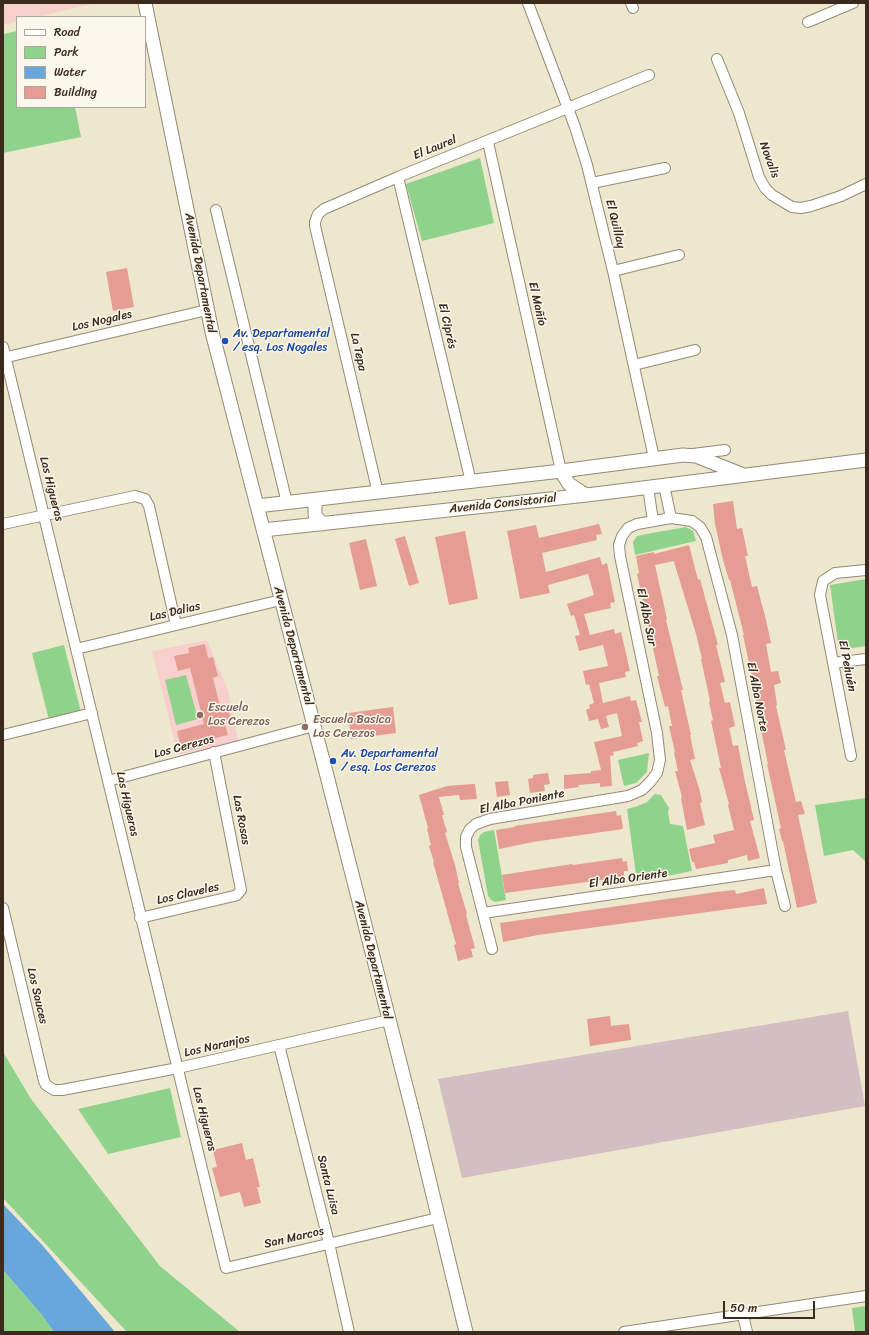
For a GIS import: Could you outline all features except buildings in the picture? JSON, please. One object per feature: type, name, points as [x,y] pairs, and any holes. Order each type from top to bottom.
[{"type":"street","name":"Avenida Departamental","points":[[145,3],[207,310],[389,1020],[466,1332]]},
{"type":"street","name":"El Quillay","points":[[528,3],[568,108],[592,183],[654,458]]},
{"type":"street","points":[[808,22],[853,3]]},
{"type":"street","name":"Novalis","points":[[717,59],[739,114],[759,177],[765,188],[772,195],[792,207],[801,208],[842,196],[866,184]]},
{"type":"street","name":"El Laurel","points":[[316,217],[320,211],[324,209],[398,177],[488,142],[649,75]]},
{"type":"street","name":"El Mañío","points":[[488,142],[561,471]]},
{"type":"street","points":[[592,183],[665,168]]},
{"type":"street","name":"El Ciprés","points":[[398,177],[471,482]]},
{"type":"street","points":[[216,210],[287,503]]},
{"type":"street","name":"La Tepa","points":[[316,217],[315,226],[378,493]]},
{"type":"street","points":[[613,271],[679,255]]},
{"type":"street","name":"Los Nogales","points":[[4,357],[207,310]]},
{"type":"street","name":"Las Higueras","points":[[3,347],[4,357],[44,515],[140,918],[226,1268]]},
{"type":"street","points":[[634,365],[695,350]]},
{"type":"street","points":[[257,506],[471,482],[725,450]]},
{"type":"street","points":[[690,455],[707,460],[742,475]]},
{"type":"street","points":[[696,481],[706,475],[708,470],[707,460]]},
{"type":"street","name":"Avenida Consistorial","points":[[264,530],[587,495],[866,460]]},
{"type":"street","points":[[561,471],[569,484],[587,495]]},
{"type":"street","points":[[664,485],[671,518]]},
{"type":"street","points":[[648,487],[653,521]]},
{"type":"street","points":[[3,524],[135,496],[145,499],[149,506],[176,625]]},
{"type":"street","points":[[318,500],[315,504],[315,515],[322,524]]},
{"type":"street","name":"El Alba Norte","points":[[653,521],[671,518],[692,521],[700,527],[706,537],[732,635],[776,870],[785,906]]},
{"type":"street","name":"El Alba Sur","points":[[653,521],[628,528],[622,536],[619,544],[620,556],[658,733],[660,760],[657,773]]},
{"type":"street","name":"El Pehuén","points":[[851,756],[820,595],[823,581],[835,573],[866,570]]},
{"type":"street","name":"Las Dalias","points":[[76,649],[281,600]]},
{"type":"street","points":[[833,663],[866,659]]},
{"type":"street","points":[[3,735],[92,713]]},
{"type":"street","name":"Los Cerezos","points":[[108,781],[314,726]]},
{"type":"street","name":"Las Rosas","points":[[214,752],[241,888],[239,893]]},
{"type":"street","name":"El Alba Poniente","points":[[492,949],[466,847],[466,837],[470,829],[476,824],[490,819],[628,796],[642,790],[651,782],[657,773]]},
{"type":"street","name":"El Alba Oriente","points":[[483,913],[776,870]]},
{"type":"street","name":"Los Claveles","points":[[140,918],[234,896],[239,893]]},
{"type":"street","name":"Los Sauces","points":[[3,908],[44,1081],[50,1088]]},
{"type":"street","name":"Los Naranjos","points":[[50,1088],[58,1091],[178,1068],[389,1020]]},
{"type":"street","name":"Santa Luisa","points":[[279,1045],[329,1243],[349,1332]]},
{"type":"street","name":"San Marcos","points":[[226,1268],[438,1218]]},
{"type":"street","points":[[624,1332],[866,1296]]},
{"type":"street","points":[[743,1315],[747,1332]]},
{"type":"shaded area","points":[[3,3],[96,3],[41,16],[16,16],[16,22],[3,25]]},
{"type":"shaded area","name":"Escuela Los Cerezos","points":[[207,640],[228,690],[238,741],[178,755],[152,651]]},
{"type":"shaded area","points":[[848,1011],[865,1106],[462,1178],[438,1079]]},
{"type":"green space","points":[[16,31],[16,108],[75,108],[81,137],[3,153],[3,34]]},
{"type":"green space","points":[[480,158],[494,223],[422,241],[406,184]]},
{"type":"green space","points":[[686,527],[693,531],[696,541],[635,555],[633,542],[637,536]]},
{"type":"green space","points":[[866,579],[866,646],[839,650],[830,585]]},
{"type":"green space","points":[[64,645],[81,712],[49,720],[32,653]]},
{"type":"green space","points":[[186,675],[198,719],[176,725],[165,680]]},
{"type":"green space","points":[[649,753],[647,772],[636,783],[624,786],[618,760]]},
{"type":"green space","points":[[655,794],[661,795],[669,808],[668,812],[670,824],[683,826],[692,871],[637,882],[627,809],[647,802]]},
{"type":"green space","points":[[866,798],[866,862],[853,850],[824,856],[815,805]]},
{"type":"green space","points":[[494,830],[506,900],[495,902],[488,896],[478,840],[480,835],[484,832]]},
{"type":"green space","points":[[3,1052],[31,1099],[160,1266],[240,1332],[127,1332],[3,1198]]},
{"type":"green space","points":[[170,1088],[181,1137],[108,1154],[78,1109]]},
{"type":"green space","points":[[3,1270],[42,1315],[54,1332],[3,1332]]},
{"type":"green space","points":[[866,1306],[866,1332],[855,1332],[852,1308]]},
{"type":"water","points":[[3,1204],[43,1246],[115,1332],[54,1332],[42,1315],[3,1270]]},
{"type":"place","name":"Av. Departamental / esq. Los Nogales","points":[[225,341]]},
{"type":"place","name":"Escuela Los Cerezos","points":[[200,715]]},
{"type":"place","name":"Escuela Basica Los Cerezos","points":[[305,727]]},
{"type":"place","name":"Av. Departamental / esq. Los Cerezos","points":[[333,761]]}]
